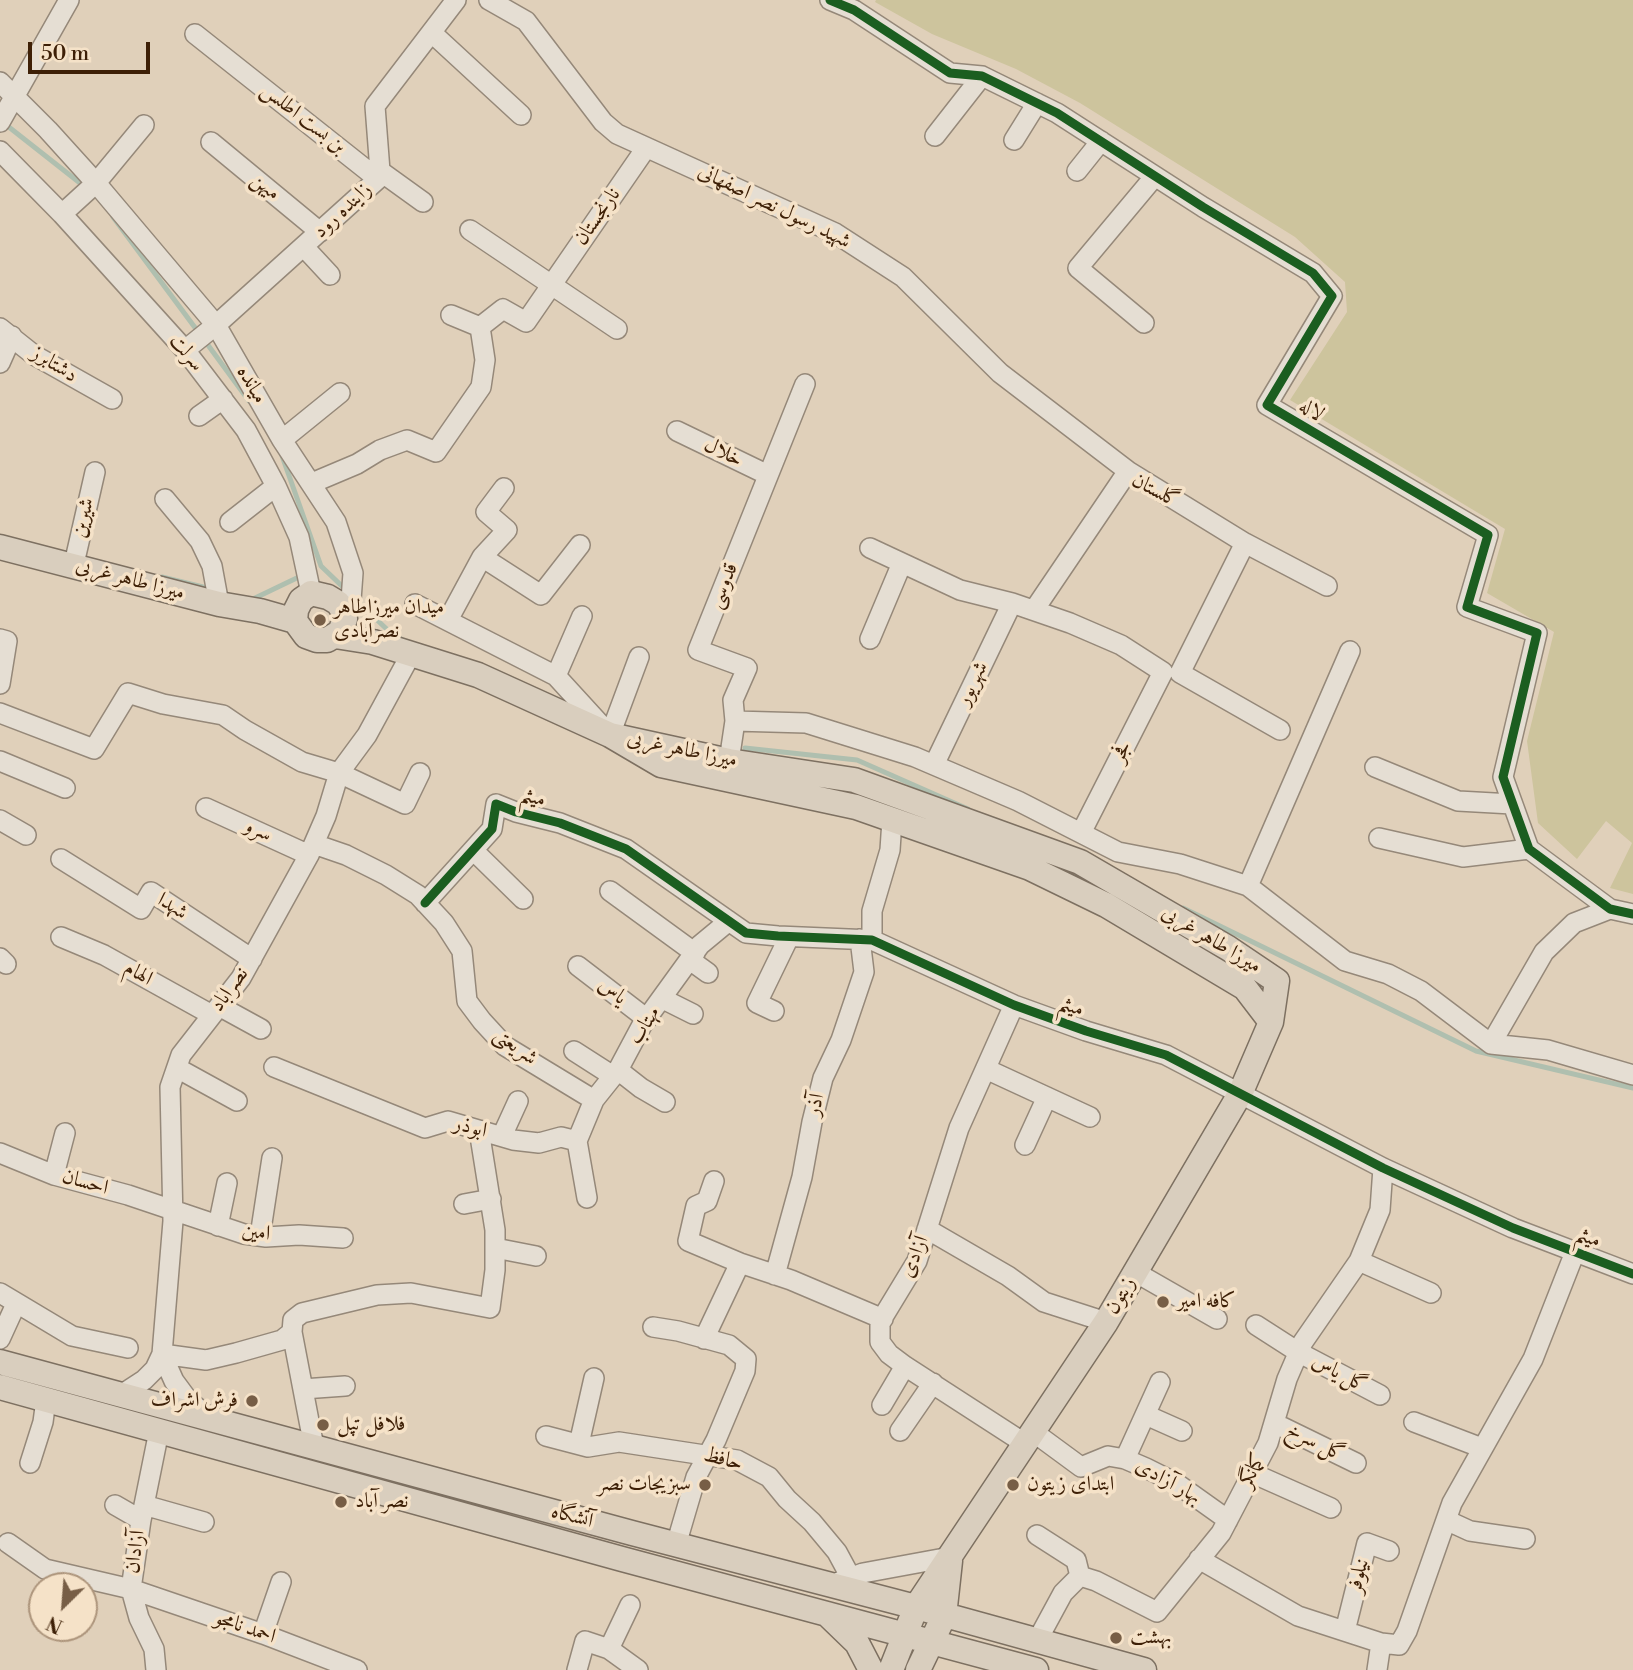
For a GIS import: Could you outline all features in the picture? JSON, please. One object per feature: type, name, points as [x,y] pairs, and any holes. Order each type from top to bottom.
[{"type":"main road","name":"میرزا طاهر غربی","points":[[0,547],[74,564],[219,604],[260,611],[302,605],[328,597],[338,603],[373,642],[478,675],[610,735],[662,765],[856,807],[1030,868],[1106,905],[1245,988],[1271,1022]]},
{"type":"main road","name":"میرزا طاهر غربی","points":[[302,605],[306,636],[317,640],[327,640],[345,612]]},
{"type":"main road","name":"میرزا طاهر غربی","points":[[610,735],[729,761],[854,780],[1080,862],[1228,948],[1277,981],[1271,1022]]},
{"type":"main road","name":"زیتون","points":[[905,1633],[916,1607],[1106,1322],[1240,1094],[1271,1022]]},
{"type":"main road","name":"آتشگاه","points":[[0,1362],[676,1545],[841,1582],[944,1616],[1144,1670]]},
{"type":"main road","name":"آتشگاه","points":[[0,1387],[1035,1670]]},
{"type":"main road","name":"زیتون","points":[[944,1616],[950,1557]]},
{"type":"main road","points":[[826,1614],[857,1643],[871,1670]]},
{"type":"main road","points":[[918,1670],[944,1616]]},
{"type":"main road","points":[[891,1670],[905,1633]]},
{"type":"street","points":[[2,118],[7,89],[69,0]]},
{"type":"street","name":"زاینده رود","points":[[201,337],[304,247],[379,175],[376,106],[456,0]]},
{"type":"street","name":"شهید رسول نصر اصفهانی","points":[[489,0],[526,21],[603,122],[617,134],[835,233],[903,277],[1000,373],[1128,471]]},
{"type":"street","name":"لاله","points":[[830,0],[854,10],[950,73],[982,76],[1057,113],[1313,274],[1332,296],[1267,405],[1488,535],[1467,607],[1536,633],[1503,777],[1529,849]]},
{"type":"street","points":[[432,33],[521,115]]},
{"type":"street","name":"بن بست اطلس","points":[[195,34],[379,175],[423,202]]},
{"type":"street","points":[[935,136],[982,76]]},
{"type":"street","name":"میانده","points":[[7,89],[96,183],[201,337],[282,440],[312,483],[336,522],[353,573],[345,612]]},
{"type":"street","points":[[1014,140],[1037,103]]},
{"type":"street","points":[[62,214],[96,183],[144,125]]},
{"type":"street","points":[[1077,171],[1101,141]]},
{"type":"street","name":"میهن","points":[[211,142],[320,232]]},
{"type":"street","name":"نارنجستان","points":[[480,327],[503,309],[526,322],[646,148]]},
{"type":"street","name":"سرلت","points":[[0,151],[62,214],[201,337],[223,399],[246,430],[299,537],[302,605]]},
{"type":"street","points":[[1144,323],[1077,268],[1155,176]]},
{"type":"street","points":[[470,230],[617,329]]},
{"type":"street","points":[[304,247],[330,275]]},
{"type":"street","points":[[312,483],[407,440],[436,452],[481,387],[485,360],[480,327],[451,315]]},
{"type":"street","points":[[0,363],[6,332]]},
{"type":"street","name":"دشتابرز","points":[[6,332],[34,355],[112,399]]},
{"type":"street","name":"قدوسی","points":[[729,761],[735,721],[733,700],[747,668],[698,650],[805,384]]},
{"type":"street","points":[[282,440],[340,393]]},
{"type":"street","points":[[199,416],[223,399]]},
{"type":"street","name":"خلال","points":[[677,431],[768,475]]},
{"type":"street","name":"گلستان","points":[[1034,610],[1128,471],[1245,543],[1328,586]]},
{"type":"street","name":"شیرین","points":[[74,564],[95,472]]},
{"type":"street","points":[[230,522],[276,486]]},
{"type":"street","points":[[448,620],[482,557],[507,530],[486,512],[504,488]]},
{"type":"street","points":[[165,499],[200,541],[212,566],[219,604]]},
{"type":"street","points":[[1245,543],[1180,673],[1280,730]]},
{"type":"street","points":[[482,557],[541,595],[580,545]]},
{"type":"street","points":[[870,548],[960,590],[1034,610]]},
{"type":"street","points":[[870,639],[902,563]]},
{"type":"street","name":"شهریور","points":[[934,765],[1012,603]]},
{"type":"street","points":[[415,604],[556,676],[610,735],[639,657]]},
{"type":"street","name":"فجر","points":[[1034,610],[1121,645],[1163,672],[1081,833]]},
{"type":"street","points":[[556,676],[582,616]]},
{"type":"street","points":[[0,639],[7,641],[0,684]]},
{"type":"street","points":[[1248,886],[1350,651]]},
{"type":"street","name":"نصراباد","points":[[162,1354],[172,1210],[170,1087],[181,1055],[241,978],[252,959],[312,850],[327,816],[339,772],[367,735],[411,654]]},
{"type":"street","points":[[0,713],[94,749],[128,693],[163,704],[223,715],[244,730],[302,762],[339,772],[405,804],[420,773]]},
{"type":"street","points":[[735,721],[806,723],[915,757],[1018,801],[1118,852],[1180,864],[1248,886],[1345,961],[1388,974],[1421,991],[1491,1044],[1548,1050],[1633,1074]]},
{"type":"street","points":[[0,761],[65,788]]},
{"type":"street","points":[[1376,767],[1458,802],[1512,804]]},
{"type":"street","name":"میثم","points":[[474,851],[492,829],[496,804],[560,823],[626,849],[746,933],[866,939],[1014,1005],[1086,1031],[1166,1055],[1383,1168],[1513,1228],[1633,1274]]},
{"type":"street","name":"سرو","points":[[206,808],[312,850]]},
{"type":"street","points":[[0,820],[26,835]]},
{"type":"street","name":"آذر","points":[[775,1275],[802,1177],[823,1078],[841,1040],[864,972],[866,939],[890,850],[892,820]]},
{"type":"street","points":[[1379,838],[1463,857],[1529,849],[1610,909],[1633,914]]},
{"type":"street","name":"شریعتی","points":[[312,850],[346,855],[386,874],[418,895],[444,923],[462,951],[467,1001],[482,1021],[505,1046],[594,1100]]},
{"type":"street","points":[[425,902],[474,851],[523,899]]},
{"type":"street","name":"شهدا","points":[[61,859],[141,909],[151,892],[252,959]]},
{"type":"street","points":[[610,891],[692,956],[708,973]]},
{"type":"street","points":[[1491,1044],[1544,952],[1574,923],[1610,909]]},
{"type":"street","name":"مهتاب","points":[[577,1141],[594,1100],[616,1073],[647,1019],[701,944],[729,921]]},
{"type":"street","name":"الهام","points":[[61,937],[104,955],[216,1011],[261,1029]]},
{"type":"street","points":[[774,1011],[757,1003],[789,937]]},
{"type":"street","name":"یاس","points":[[578,966],[647,1019]]},
{"type":"street","points":[[663,999],[693,1014]]},
{"type":"street","name":"آزادی","points":[[883,1319],[917,1261],[959,1128],[1014,1005]]},
{"type":"street","points":[[573,1051],[665,1102]]},
{"type":"street","name":"ابوذر","points":[[274,1067],[425,1128],[448,1121],[539,1143],[561,1137],[577,1141]]},
{"type":"street","points":[[177,1068],[237,1101]]},
{"type":"street","points":[[986,1069],[1090,1117]]},
{"type":"street","points":[[1024,1145],[1047,1097]]},
{"type":"street","points":[[502,1136],[518,1101]]},
{"type":"street","points":[[314,1447],[292,1332],[293,1320],[302,1313],[377,1295],[411,1293],[490,1308],[495,1248],[491,1199],[479,1130]]},
{"type":"street","points":[[54,1175],[65,1133]]},
{"type":"street","points":[[577,1141],[587,1198]]},
{"type":"street","name":"احسان","points":[[0,1153],[54,1175],[172,1210]]},
{"type":"street","points":[[260,1236],[272,1158]]},
{"type":"street","name":"کمانگر","points":[[1080,1576],[1096,1581],[1157,1612],[1221,1533],[1268,1443],[1287,1379],[1303,1342],[1359,1261],[1380,1210],[1383,1168]]},
{"type":"street","points":[[714,1181],[706,1201],[696,1206],[688,1241],[883,1319],[880,1322],[880,1342],[889,1354],[933,1383],[1028,1437]]},
{"type":"street","points":[[218,1226],[227,1183]]},
{"type":"street","points":[[464,1205],[491,1199]]},
{"type":"street","name":"امین","points":[[172,1210],[244,1234],[343,1238]]},
{"type":"street","points":[[927,1228],[1008,1276],[1044,1302],[1106,1322]]},
{"type":"street","points":[[495,1248],[536,1256]]},
{"type":"street","points":[[1199,1559],[1298,1616],[1381,1643],[1399,1645],[1407,1630],[1452,1503],[1533,1359],[1574,1252]]},
{"type":"street","points":[[1359,1261],[1431,1293]]},
{"type":"street","points":[[704,1339],[740,1263]]},
{"type":"street","points":[[1135,1272],[1217,1319]]},
{"type":"street","points":[[0,1339],[8,1298],[72,1336],[128,1348]]},
{"type":"street","name":"گل یاس","points":[[1256,1325],[1298,1352],[1380,1395]]},
{"type":"street","points":[[653,1327],[678,1331],[729,1346],[746,1359],[745,1371],[709,1456],[696,1477],[676,1545]]},
{"type":"street","points":[[162,1354],[206,1360],[282,1340],[292,1332]]},
{"type":"street","points":[[121,1395],[155,1369],[162,1354]]},
{"type":"street","points":[[162,1354],[174,1381],[188,1400],[210,1419]]},
{"type":"street","points":[[882,1405],[905,1366]]},
{"type":"street","points":[[579,1444],[594,1378]]},
{"type":"street","points":[[1125,1459],[1160,1382]]},
{"type":"street","points":[[900,1431],[933,1383]]},
{"type":"street","points":[[303,1390],[345,1386]]},
{"type":"street","points":[[30,1463],[43,1422],[46,1400]]},
{"type":"street","points":[[1146,1415],[1182,1431]]},
{"type":"street","name":"گل سرخ","points":[[1274,1423],[1356,1463]]},
{"type":"street","points":[[1414,1423],[1482,1448]]},
{"type":"street","name":"آزادان","points":[[156,1670],[154,1649],[139,1618],[131,1589],[142,1512],[159,1431]]},
{"type":"street","name":"حافظ","points":[[546,1436],[588,1447],[619,1442],[737,1460],[769,1476],[787,1499],[812,1522],[829,1542],[841,1582]]},
{"type":"street","name":"بهار آزادی","points":[[1028,1437],[1081,1467],[1108,1456],[1125,1459],[1176,1483],[1228,1520]]},
{"type":"street","points":[[1252,1473],[1331,1508]]},
{"type":"street","points":[[115,1506],[204,1522]]},
{"type":"street","points":[[1446,1520],[1470,1531],[1525,1539]]},
{"type":"street","points":[[1037,1535],[1076,1560],[1080,1576],[1063,1593],[1037,1641]]},
{"type":"street","name":"احمد نامجو","points":[[8,1543],[46,1569],[131,1589],[264,1634],[346,1668]]},
{"type":"street","name":"نیلوفر","points":[[1345,1631],[1367,1543],[1389,1550]]},
{"type":"street","points":[[841,1582],[863,1573],[950,1557]]},
{"type":"street","points":[[264,1634],[281,1582]]},
{"type":"street","points":[[609,1649],[630,1605]]},
{"type":"street","points":[[577,1670],[585,1641],[609,1649],[638,1670]]},
{"type":"street","points":[[1377,1670],[1381,1643]]},
{"type":"shaded area","points":[[1633,0],[1633,894],[1610,888],[1632,843],[1606,821],[1577,859],[1538,823],[1527,741],[1554,632],[1487,593],[1505,529],[1290,400],[1347,312],[1345,282],[1295,237],[1080,103],[1016,69],[932,34],[875,2]]},
{"type":"waterway","points":[[5,124],[85,187]]},
{"type":"waterway","points":[[113,217],[199,333]]},
{"type":"waterway","points":[[205,341],[249,401]]},
{"type":"waterway","points":[[281,453],[321,566],[346,590]]},
{"type":"waterway","points":[[253,599],[303,575]]},
{"type":"waterway","points":[[162,577],[203,587]]},
{"type":"waterway","points":[[356,600],[394,636],[401,639]]},
{"type":"waterway","points":[[745,748],[857,760],[968,809]]},
{"type":"waterway","points":[[1183,908],[1476,1051],[1633,1088]]},
{"type":"cycle path","points":[[830,0],[854,10],[950,73],[982,76],[1057,113],[1203,207],[1313,273],[1332,296],[1267,405],[1488,535],[1467,607],[1537,633],[1503,777],[1529,849],[1610,909],[1633,914]]},
{"type":"cycle path","points":[[425,903],[492,829],[496,804],[560,823],[626,849],[746,933],[872,940],[1014,1005],[1086,1031],[1166,1055],[1383,1168],[1513,1228],[1633,1274]]},
{"type":"place","name":"میدان میرزاطاهر نصرآبادی","points":[[320,620]]},
{"type":"place","name":"کافه امیر","points":[[1163,1302]]},
{"type":"place","name":"فرش اشراف","points":[[252,1401]]},
{"type":"place","name":"فلافل تپل","points":[[323,1425]]},
{"type":"place","name":"سبزیجات نصر","points":[[705,1485]]},
{"type":"place","name":"ابتدای زیتون","points":[[1013,1485]]},
{"type":"place","name":"نصر آباد","points":[[341,1502]]},
{"type":"place","name":"بهشت","points":[[1116,1638]]}]
